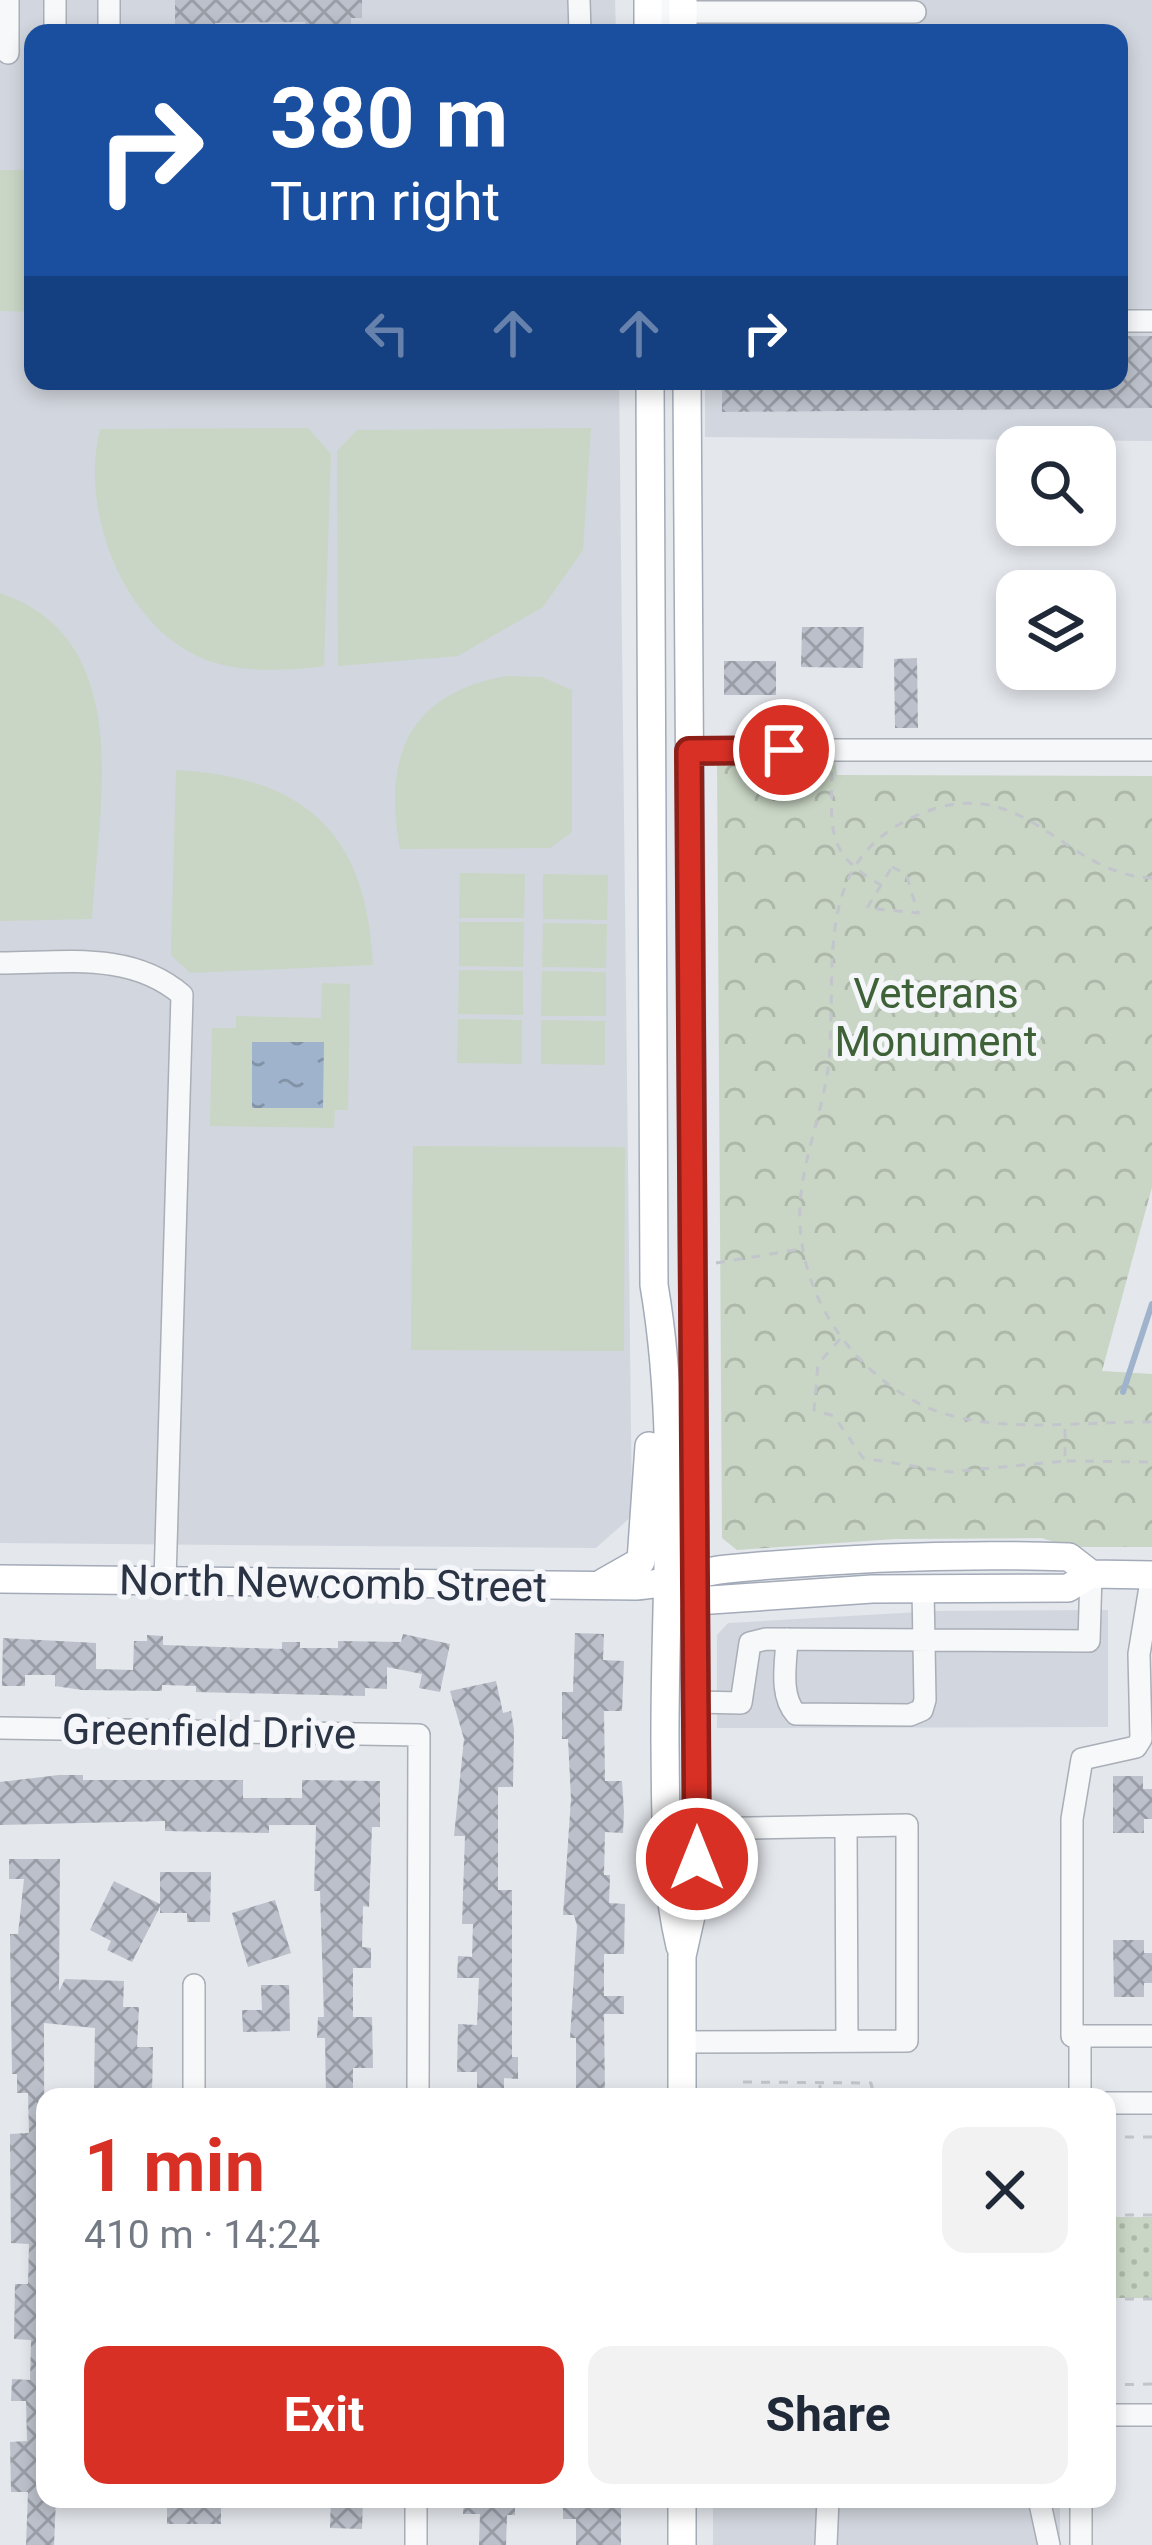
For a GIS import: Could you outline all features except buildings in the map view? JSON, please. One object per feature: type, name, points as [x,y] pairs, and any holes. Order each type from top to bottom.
[{"type":"main road","points":[[591,1586],[634,1569],[644,1552],[654,1286],[650,390]]},
{"type":"main road","points":[[682,2088],[682,1956],[697,1889],[686,390]]},
{"type":"main road","points":[[650,499],[665,539],[670,729],[689,751]]},
{"type":"main road","points":[[652,764],[668,780],[673,806],[673,903],[678,949],[691,975]]},
{"type":"main road","points":[[654,1286],[663,1334],[666,1890],[682,1956]]},
{"type":"main road","points":[[695,1587],[897,1554],[1069,1557],[1091,1574]]},
{"type":"main road","points":[[923,1589],[950,1572],[1003,1571],[1037,1556]]},
{"type":"main road","points":[[667,1584],[1068,1588],[1091,1574],[1152,1575]]},
{"type":"main road","name":"North Newcomb Street","points":[[0,1579],[667,1584]]},
{"type":"main road","points":[[682,2508],[682,2545]]},
{"type":"street","points":[[4,52],[8,0]]},
{"type":"street","points":[[677,16],[916,15]]},
{"type":"street","points":[[689,751],[1152,750]]},
{"type":"street","points":[[0,963],[124,963],[158,974],[182,995],[165,1581]]},
{"type":"street","points":[[696,1702],[741,1703],[750,1643],[787,1639],[1089,1640],[1091,1574]]},
{"type":"street","points":[[1152,1575],[1139,1654],[1141,1738],[1136,1747],[1082,1759],[1076,1779],[1072,2036],[1152,2036]]},
{"type":"street","points":[[787,1639],[788,1705],[796,1714],[910,1715],[922,1710],[927,1670],[923,1589]]},
{"type":"street","name":"Greenfield Drive","points":[[0,1727],[418,1735],[418,2088]]},
{"type":"street","points":[[682,2042],[907,2041],[907,1825],[697,1829]]},
{"type":"street","points":[[846,1826],[848,2041]]},
{"type":"street","points":[[194,1984],[194,2088]]},
{"type":"street","points":[[1080,2036],[1080,2088]]},
{"type":"street","points":[[1116,2103],[1152,2103]]},
{"type":"street","points":[[1116,2415],[1152,2415]]},
{"type":"street","points":[[416,2508],[416,2545]]},
{"type":"street","points":[[826,2545],[828,2508]]},
{"type":"street","points":[[1041,2508],[1048,2545]]},
{"type":"street","points":[[1081,2508],[1082,2545]]},
{"type":"path","points":[[832,750],[835,844],[852,869],[881,885]]},
{"type":"path","points":[[1152,878],[1113,874],[1016,810],[976,804],[930,810],[885,832],[852,869],[838,900],[828,1067],[800,1199],[802,1249],[816,1296],[840,1340],[919,1403],[980,1420],[1152,1422]]},
{"type":"path","points":[[892,867],[906,874],[918,913],[867,908],[881,885],[892,867]]},
{"type":"path","points":[[693,1263],[749,1261],[802,1249]]},
{"type":"path","points":[[840,1340],[818,1364],[814,1410],[834,1416],[863,1458],[950,1472],[1065,1461],[1152,1462]]},
{"type":"path","points":[[1065,1420],[1065,1461]]},
{"type":"path","points":[[743,2082],[871,2084],[872,2088]]},
{"type":"path","points":[[820,2083],[820,2088]]},
{"type":"path","points":[[1116,2137],[1152,2137]]},
{"type":"path","points":[[1116,2215],[1152,2215]]},
{"type":"path","points":[[1116,2299],[1152,2299]]},
{"type":"path","points":[[1116,2384],[1152,2384]]},
{"type":"shaded area","points":[[0,0],[615,0],[616,24],[24,24],[24,390],[619,390],[632,1516],[596,1548],[0,1543]]},
{"type":"shaded area","points":[[702,0],[1152,0],[1152,441],[1116,441],[1116,426],[996,426],[996,440],[705,437],[705,390],[1128,390],[1128,24],[702,24]]},
{"type":"shaded area","points":[[1108,1610],[1108,1727],[717,1728],[717,1635],[728,1623],[937,1611]]},
{"type":"shaded area","points":[[713,2508],[1060,2508],[1060,2545],[713,2545]]},
{"type":"green space","points":[[0,170],[24,170],[24,312],[0,311]]},
{"type":"green space","points":[[308,428],[331,454],[324,666],[242,668],[195,655],[146,615],[112,558],[96,492],[100,429]]},
{"type":"green space","points":[[591,428],[583,550],[543,607],[458,656],[338,666],[337,451],[357,430]]},
{"type":"green space","points":[[0,593],[44,616],[73,648],[91,687],[102,779],[92,919],[0,921]]},
{"type":"green space","points":[[506,676],[542,677],[572,690],[572,832],[550,848],[400,849],[396,785],[410,734],[446,698]]},
{"type":"green space","name":"Veterans Monument","points":[[835,759],[837,775],[1152,776],[1152,1187],[1102,1371],[1152,1374],[1152,1547],[1069,1547],[1042,1538],[895,1539],[737,1550],[722,1538],[717,760]]},
{"type":"green space","points":[[176,770],[260,785],[293,800],[321,821],[342,847],[358,880],[373,965],[190,973],[171,955]]},
{"type":"green space","points":[[460,873],[525,874],[524,918],[459,918]]},
{"type":"green space","points":[[543,874],[608,875],[607,920],[543,919]]},
{"type":"green space","points":[[459,922],[524,922],[523,967],[459,966]]},
{"type":"green space","points":[[543,923],[607,924],[606,968],[542,967]]},
{"type":"green space","points":[[459,970],[523,971],[523,1015],[458,1014]]},
{"type":"green space","points":[[542,971],[606,972],[606,1016],[541,1016]]},
{"type":"green space","points":[[322,983],[350,984],[348,1110],[335,1110],[334,1128],[210,1126],[212,1028],[236,1028],[236,1016],[321,1018]]},
{"type":"green space","points":[[458,1019],[522,1020],[522,1064],[457,1063]]},
{"type":"green space","points":[[541,1020],[605,1021],[605,1065],[541,1064]]},
{"type":"green space","points":[[413,1146],[625,1147],[624,1351],[411,1350]]},
{"type":"green space","points":[[1116,2217],[1152,2217],[1152,2298],[1116,2298]]},
{"type":"water","points":[[252,1042],[324,1042],[323,1108],[252,1108]]},
{"type":"waterway","points":[[1123,1392],[1152,1304]]},
{"type":"route","points":[[697,1859],[689,751],[784,750]]}]
